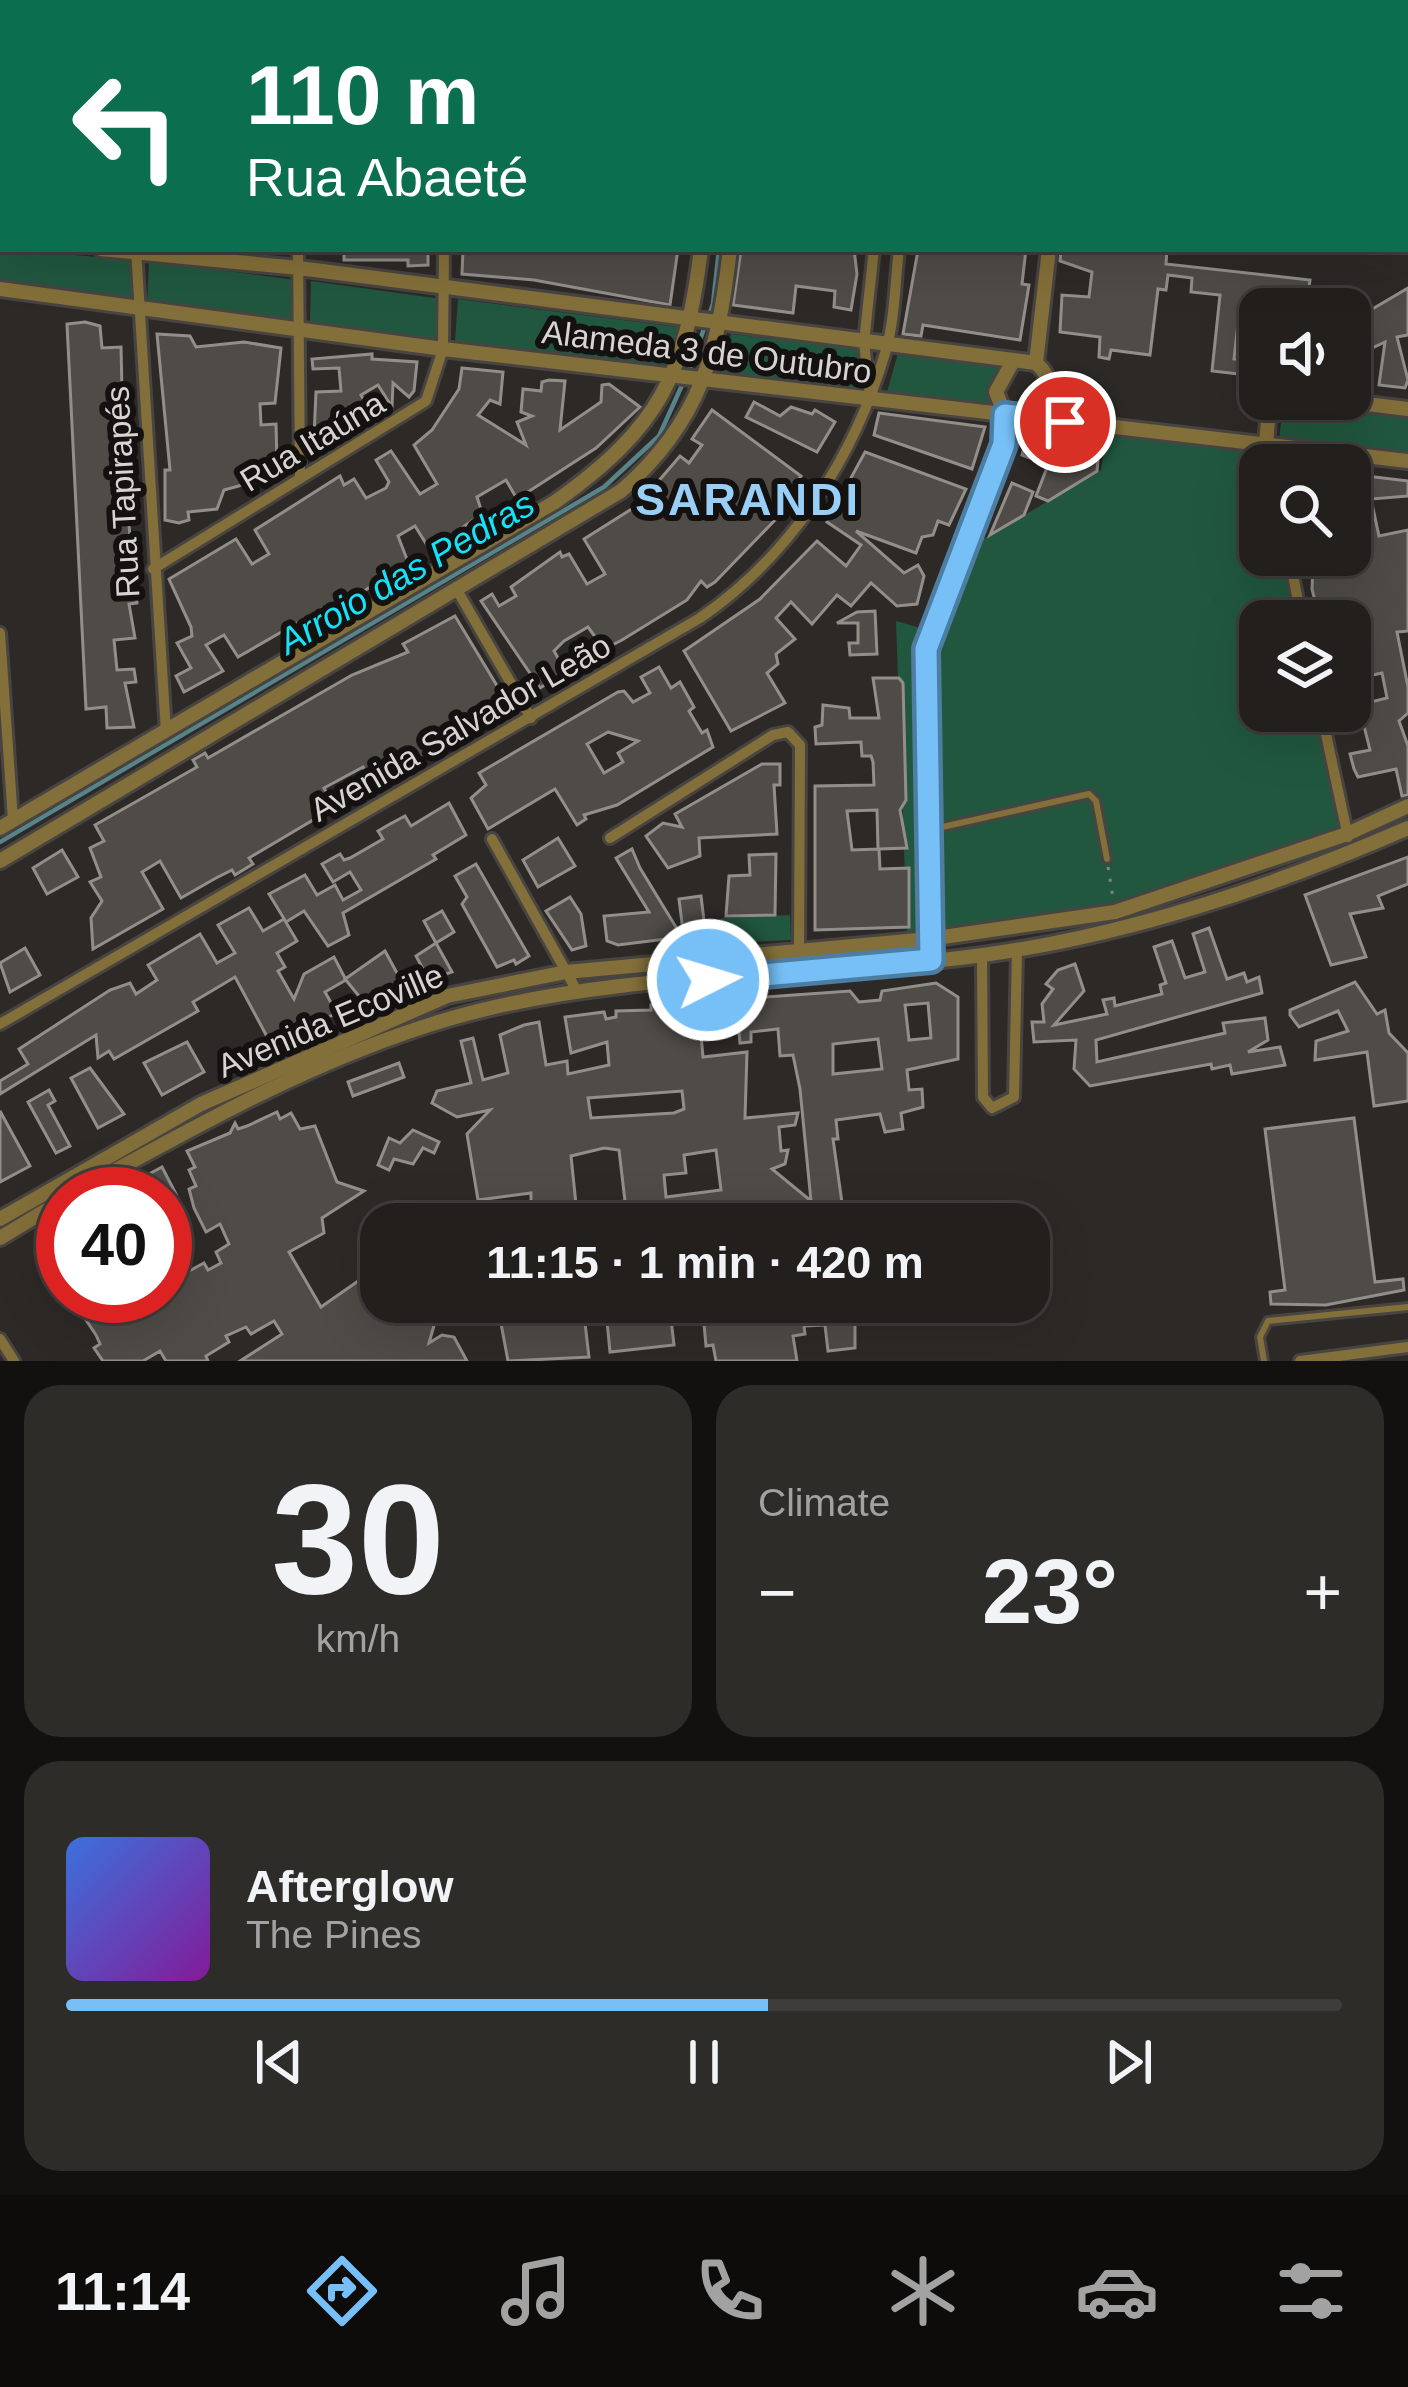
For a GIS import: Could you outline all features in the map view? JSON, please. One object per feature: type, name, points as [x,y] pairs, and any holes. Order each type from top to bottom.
[{"type":"street","name":"Rua Tapirapés","points":[[136,252],[166,732]]},
{"type":"street","name":"Alameda 3 de Outubro","points":[[146,252],[697,317],[1036,363]]},
{"type":"street","points":[[298,252],[300,477]]},
{"type":"street","name":"Rua Itaúna","points":[[153,569],[426,401],[443,349],[444,252]]},
{"type":"street","points":[[0,633],[7,824],[555,502],[623,449],[647,423],[678,372],[697,317],[701,252]]},
{"type":"street","points":[[0,860],[457,590],[621,491],[644,472],[675,434],[703,375],[719,321],[730,252]]},
{"type":"street","points":[[869,396],[864,343],[874,252]]},
{"type":"street","name":"Avenida Salvador Leão","points":[[0,1024],[700,618],[752,579],[809,511],[869,396],[888,346],[899,252]]},
{"type":"street","points":[[1049,252],[1036,363],[1048,377],[1047,400],[1058,422]]},
{"type":"street","name":"Alameda 3 de Outubro","points":[[0,289],[443,349],[678,372],[1023,418],[1408,461]]},
{"type":"street","points":[[931,960],[925,831],[926,649],[1004,444],[1005,415],[996,392],[1012,363]]},
{"type":"street","points":[[1023,418],[1047,400]]},
{"type":"street","points":[[1371,404],[1408,409]]},
{"type":"street","points":[[1266,443],[1268,420]]},
{"type":"street","points":[[457,590],[531,718]]},
{"type":"street","points":[[610,838],[773,735],[788,732],[800,745],[799,952]]},
{"type":"street","points":[[1325,732],[1352,852]]},
{"type":"street","name":"Avenida Ecoville","points":[[0,1218],[284,1065],[447,996],[566,972],[929,939],[1115,912],[1347,834],[1408,806]]},
{"type":"street","name":"Avenida Ecoville","points":[[123,1167],[208,1120],[452,1018],[577,992],[982,955],[1120,931],[1352,852],[1408,828]]},
{"type":"street","points":[[492,839],[577,992]]},
{"type":"street","points":[[1058,922],[1060,942]]},
{"type":"street","points":[[982,955],[982,1097],[992,1108],[1014,1097],[1017,949]]},
{"type":"street","points":[[284,1065],[292,1083]]},
{"type":"street","points":[[0,1238],[36,1216]]},
{"type":"street","points":[[0,1339],[14,1361]]},
{"type":"street","points":[[1300,1361],[1408,1347]]},
{"type":"lane","points":[[925,831],[1089,794],[1096,801],[1107,859]]},
{"type":"lane","points":[[1264,1361],[1261,1330],[1276,1318],[1408,1307]]},
{"type":"path","points":[[1107,859],[1115,912]]},
{"type":"green space","points":[[0,252],[133,260],[133,301],[0,285]]},
{"type":"green space","points":[[149,261],[296,280],[293,321],[147,305]]},
{"type":"green space","points":[[311,281],[442,299],[441,339],[310,323]]},
{"type":"green space","points":[[458,299],[685,328],[673,366],[455,341]]},
{"type":"green space","points":[[731,334],[862,349],[859,388],[722,373],[720,365]]},
{"type":"green space","points":[[898,353],[999,366],[991,392],[995,408],[887,392]]},
{"type":"green space","points":[[1371,410],[1408,415],[1408,453],[1371,449],[1371,444],[1279,439],[1281,420],[1371,420]]},
{"type":"green space","points":[[1106,436],[1239,448],[1239,576],[1286,576],[1292,600],[1239,600],[1239,732],[1319,732],[1339,829],[1115,907],[907,934],[896,621],[935,632],[937,643],[980,541],[1101,470]]},
{"type":"green space","points":[[790,915],[791,940],[723,943],[721,918]]},
{"type":"building","points":[[344,252],[428,252],[428,265],[408,266],[408,260],[344,260]]},
{"type":"building","points":[[463,252],[678,252],[670,305],[534,280],[462,274]]},
{"type":"building","points":[[741,252],[854,252],[857,274],[851,310],[834,307],[835,291],[796,286],[793,313],[733,305]]},
{"type":"building","points":[[918,252],[1026,252],[1022,284],[1029,285],[1020,340],[923,325],[921,336],[903,334]]},
{"type":"building","points":[[1061,252],[1167,252],[1166,264],[1310,280],[1309,288],[1239,288],[1234,359],[1239,360],[1238,374],[1212,371],[1220,295],[1191,292],[1192,278],[1168,275],[1166,290],[1158,289],[1150,355],[1111,350],[1109,359],[1099,357],[1100,337],[1060,332],[1062,295],[1089,297],[1092,272],[1060,261]]},
{"type":"building","points":[[1408,288],[1408,335],[1397,337],[1408,380],[1405,388],[1379,385],[1385,342],[1371,349],[1371,310]]},
{"type":"building","points":[[67,324],[100,326],[102,348],[121,347],[124,478],[137,603],[129,604],[135,638],[114,640],[117,670],[134,669],[136,682],[125,683],[134,727],[107,728],[106,707],[86,709]]},
{"type":"building","points":[[157,334],[190,336],[196,347],[244,342],[281,348],[275,403],[260,404],[261,425],[276,424],[277,464],[268,464],[275,476],[224,490],[217,509],[188,512],[189,520],[179,523],[165,520],[165,470],[170,470]]},
{"type":"building","points":[[372,354],[372,359],[417,362],[414,391],[409,397],[393,383],[392,407],[378,385],[361,395],[374,417],[335,437],[314,437],[316,392],[341,391],[339,368],[313,369],[312,359]]},
{"type":"building","points":[[462,368],[503,372],[500,404],[490,400],[478,415],[526,445],[517,422],[532,416],[521,412],[523,389],[541,391],[542,382],[565,381],[560,430],[601,402],[602,385],[609,384],[640,407],[596,448],[517,499],[506,480],[477,497],[486,525],[477,530],[472,521],[430,550],[415,526],[398,536],[408,562],[329,614],[325,607],[238,657],[224,635],[206,645],[223,671],[184,692],[176,676],[191,668],[177,643],[192,636],[191,627],[169,579],[236,539],[252,564],[269,554],[255,530],[340,476],[344,485],[354,479],[366,498],[386,488],[389,482],[376,460],[391,451],[420,494],[437,484],[414,445],[432,430],[459,389]]},
{"type":"building","points":[[754,402],[780,416],[791,407],[812,414],[815,410],[835,422],[817,452],[746,417]]},
{"type":"building","points":[[712,410],[801,476],[773,515],[777,518],[715,582],[707,587],[701,581],[687,600],[622,640],[604,649],[588,627],[564,641],[554,651],[566,672],[540,688],[481,601],[492,594],[499,606],[516,596],[511,587],[560,552],[562,557],[569,554],[587,584],[605,574],[584,539],[638,505],[680,456],[689,463],[702,445],[692,439]]},
{"type":"building","points":[[879,413],[985,427],[972,469],[874,435]]},
{"type":"building","points":[[1027,436],[1053,439],[1051,454],[1098,460],[1097,471],[1048,501],[1036,496],[1048,465],[1022,455]]},
{"type":"building","points":[[865,452],[966,489],[949,525],[938,521],[933,535],[922,537],[916,553],[856,531],[904,573],[918,565],[924,576],[917,604],[897,606],[871,583],[851,606],[837,595],[812,624],[791,602],[776,618],[795,639],[776,654],[778,664],[767,673],[785,703],[731,731],[684,651],[760,599],[817,541],[846,566],[861,545],[827,522]]},
{"type":"building","points":[[1371,477],[1408,481],[1408,496],[1371,499]]},
{"type":"building","points":[[1012,483],[1033,492],[1024,515],[990,535]]},
{"type":"building","points":[[1371,499],[1379,536],[1408,530],[1408,631],[1397,632],[1408,687],[1408,713],[1399,721],[1408,746],[1408,795],[1402,796],[1396,769],[1358,777],[1350,754],[1370,750],[1366,732],[1371,732],[1371,702],[1387,698],[1382,673],[1371,675],[1371,600],[1315,600],[1313,576],[1371,576]]},
{"type":"building","points":[[875,611],[877,654],[850,655],[849,643],[858,643],[858,623],[837,623],[857,612]]},
{"type":"building","points":[[455,616],[502,694],[497,698],[503,709],[458,737],[451,726],[433,737],[439,747],[374,786],[363,767],[324,788],[335,807],[249,858],[253,864],[235,875],[232,870],[181,898],[160,861],[142,872],[163,909],[93,949],[91,918],[102,901],[90,882],[101,877],[90,848],[104,841],[95,825],[197,767],[193,760],[205,753],[208,758],[352,675],[408,652],[403,644]]},
{"type":"building","points":[[659,667],[671,688],[680,682],[694,707],[689,711],[702,733],[707,730],[713,747],[617,805],[584,815],[586,819],[577,825],[555,789],[488,829],[471,798],[486,785],[479,773],[618,692],[624,691],[633,702],[650,693],[641,677]],"holes":[[[608,732],[638,741],[618,753],[623,762],[604,773],[587,744]]]},
{"type":"building","points":[[873,678],[899,678],[903,683],[906,800],[900,810],[907,848],[879,849],[880,869],[909,868],[909,927],[815,930],[815,786],[874,785],[873,762],[871,756],[862,756],[861,742],[816,744],[815,727],[822,725],[823,705],[849,708],[850,718],[879,718]],"holes":[[[877,810],[878,849],[852,850],[847,811]]]},
{"type":"building","points":[[762,764],[780,764],[780,785],[774,785],[777,834],[699,838],[700,856],[668,868],[646,836],[663,823],[682,827],[675,814]]},
{"type":"building","points":[[449,803],[466,835],[433,855],[436,859],[343,913],[349,935],[328,946],[304,911],[286,922],[269,894],[305,875],[317,895],[335,885],[343,900],[361,890],[350,872],[333,882],[322,864],[340,854],[344,860],[350,858],[383,839],[378,831],[405,816],[411,826]]},
{"type":"building","points":[[558,838],[575,866],[538,887],[523,860]]},
{"type":"building","points":[[632,849],[682,937],[618,945],[607,941],[604,916],[649,912],[616,858]]},
{"type":"building","points":[[62,850],[78,877],[47,894],[33,868]]},
{"type":"building","points":[[776,854],[775,915],[726,916],[729,876],[750,875],[749,855]]},
{"type":"building","points":[[1408,857],[1408,884],[1378,896],[1383,908],[1350,914],[1366,957],[1331,965],[1305,895]]},
{"type":"building","points":[[476,864],[529,956],[516,964],[514,960],[497,967],[462,904],[467,897],[455,876]]},
{"type":"building","points":[[701,896],[706,937],[684,939],[679,899]]},
{"type":"building","points":[[570,897],[581,914],[586,946],[572,950],[546,911]]},
{"type":"building","points":[[249,908],[263,931],[284,919],[297,941],[277,953],[285,967],[278,971],[294,999],[304,974],[334,957],[346,980],[325,992],[337,1013],[271,1044],[235,977],[193,1002],[198,1011],[114,1059],[109,1051],[98,1058],[96,1035],[0,1094],[0,1081],[28,1064],[19,1049],[110,990],[130,983],[136,994],[157,980],[148,965],[200,934],[217,963],[235,953],[218,925]]},
{"type":"building","points":[[442,911],[454,932],[436,943],[424,921]]},
{"type":"building","points":[[1209,928],[1227,979],[1244,973],[1247,982],[1259,977],[1262,993],[1096,1040],[1097,1062],[1225,1033],[1223,1023],[1265,1018],[1268,1040],[1248,1052],[1280,1047],[1285,1065],[1232,1074],[1230,1065],[1212,1069],[1211,1064],[1090,1086],[1074,1069],[1076,1040],[1034,1042],[1032,1022],[1044,1022],[1042,1004],[1053,989],[1046,984],[1058,970],[1075,964],[1084,991],[1054,1025],[1107,1014],[1103,1000],[1114,998],[1115,1006],[1162,994],[1160,985],[1166,983],[1154,947],[1172,941],[1185,978],[1205,972],[1193,934]]},
{"type":"building","points":[[436,943],[452,972],[429,980],[416,956]]},
{"type":"building","points":[[25,948],[40,975],[10,992],[0,963]]},
{"type":"building","points":[[385,951],[403,984],[363,1001],[345,979]]},
{"type":"building","points":[[1355,982],[1377,1014],[1385,1010],[1389,1033],[1408,1053],[1408,1101],[1374,1106],[1367,1052],[1315,1060],[1316,1041],[1348,1031],[1338,1011],[1299,1027],[1290,1015],[1290,1010]]},
{"type":"building","points":[[936,983],[958,997],[958,1059],[907,1070],[909,1090],[922,1089],[923,1107],[901,1113],[903,1129],[885,1132],[880,1114],[836,1120],[838,1139],[833,1139],[842,1203],[609,1203],[625,1201],[619,1150],[604,1148],[571,1156],[576,1203],[531,1203],[531,1193],[478,1200],[467,1134],[490,1110],[457,1117],[432,1103],[437,1091],[471,1083],[461,1041],[473,1038],[483,1080],[508,1073],[500,1035],[524,1025],[539,1022],[546,1065],[567,1061],[568,1074],[609,1065],[607,1042],[571,1053],[565,1017],[604,1012],[606,1019],[616,1017],[616,1011],[651,1010],[651,1005],[850,991],[859,1002],[880,1000],[882,991]],"holes":[[[928,1003],[931,1038],[909,1040],[905,1005]],[[778,1029],[780,1056],[793,1055],[800,1089],[811,1201],[772,1169],[785,1164],[788,1150],[781,1151],[779,1127],[795,1125],[798,1113],[745,1118],[747,1052],[703,1057],[701,1035],[739,1032],[740,1043],[751,1042],[751,1032]],[[878,1039],[882,1069],[833,1074],[833,1044]],[[682,1091],[684,1109],[591,1118],[588,1098]],[[716,1150],[721,1190],[666,1197],[664,1175],[686,1173],[684,1155]]]},
{"type":"building","points":[[187,1042],[204,1072],[162,1095],[144,1063]]},
{"type":"building","points":[[399,1063],[404,1077],[353,1096],[348,1082]]},
{"type":"building","points":[[90,1068],[124,1114],[98,1128],[71,1078]]},
{"type":"building","points":[[49,1090],[55,1101],[48,1105],[70,1146],[56,1153],[28,1102]]},
{"type":"building","points":[[0,1111],[30,1166],[0,1182]]},
{"type":"building","points":[[277,1112],[280,1119],[291,1113],[300,1129],[315,1126],[337,1182],[364,1191],[322,1218],[324,1233],[289,1252],[321,1307],[360,1280],[360,1323],[435,1323],[429,1343],[442,1335],[454,1337],[467,1361],[240,1361],[282,1334],[274,1321],[251,1334],[246,1327],[226,1336],[229,1342],[206,1356],[208,1361],[166,1361],[160,1351],[143,1361],[103,1361],[88,1323],[192,1323],[192,1269],[204,1263],[208,1270],[221,1263],[216,1252],[229,1244],[220,1224],[206,1232],[194,1208],[195,1167],[187,1151],[230,1133],[235,1123],[238,1129]]},
{"type":"building","points":[[1354,1118],[1375,1282],[1403,1279],[1404,1290],[1326,1305],[1271,1304],[1270,1292],[1285,1290],[1265,1129]]},
{"type":"building","points":[[413,1130],[439,1142],[434,1153],[423,1148],[413,1164],[394,1159],[389,1170],[378,1165],[389,1138],[400,1143]]},
{"type":"building","points":[[501,1323],[585,1323],[589,1357],[508,1361]]},
{"type":"building","points":[[607,1323],[671,1323],[674,1345],[610,1352]]},
{"type":"building","points":[[704,1323],[855,1323],[855,1348],[828,1351],[825,1325],[804,1326],[805,1334],[793,1336],[797,1361],[716,1361],[713,1345],[706,1346]]},
{"type":"waterway","name":"Arroio das Pedras","points":[[688,373],[713,304],[719,252]]},
{"type":"waterway","name":"Arroio das Pedras","points":[[0,842],[604,487],[659,436],[683,383]]},
{"type":"district","name":"SARANDI","points":[[748,499]]},
{"type":"route","points":[[708,980],[931,960],[925,831],[924,662],[928,637],[1004,444],[1005,415],[1065,422]]}]
